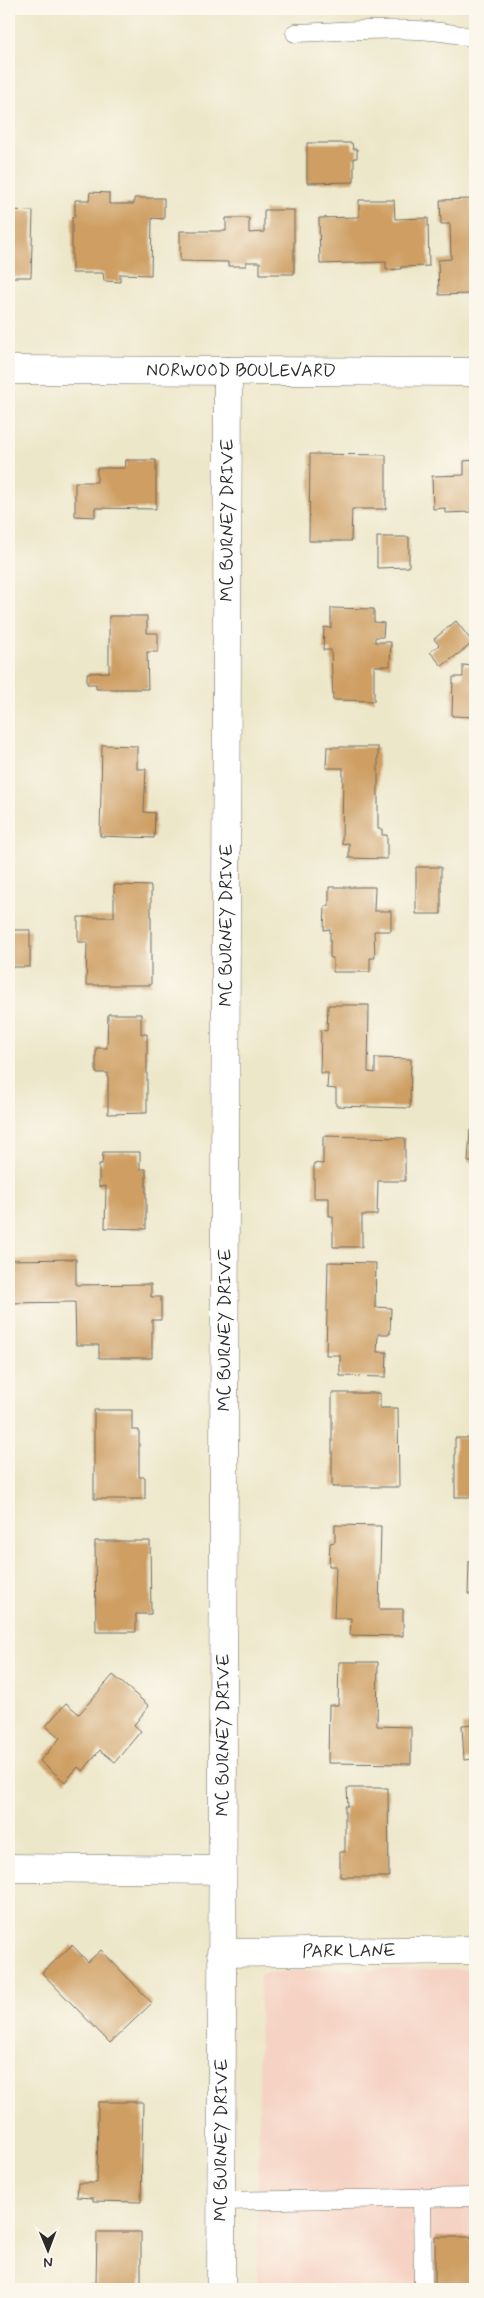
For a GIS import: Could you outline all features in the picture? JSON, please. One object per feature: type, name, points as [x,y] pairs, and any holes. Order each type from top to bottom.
[{"type":"street","name":"NORWOOD BOULEVARD","points":[[9,370],[475,372]]},
{"type":"street","name":"MC BURNEY DRIVE","points":[[221,2289],[221,1870],[228,1025],[228,371]]},
{"type":"street","points":[[9,1868],[221,1870]]},
{"type":"street","name":"PARK LANE","points":[[221,1953],[475,1950]]},
{"type":"lane","points":[[295,33],[401,30],[445,31],[475,38]]},
{"type":"lane","points":[[422,2197],[423,2289]]},
{"type":"lane","points":[[221,2201],[475,2197]]},
{"type":"shaded area","points":[[475,1969],[475,2289],[257,2289],[260,1974],[304,1970]]},
{"type":"building","points":[[307,143],[352,143],[353,149],[357,149],[357,158],[354,158],[354,182],[307,183]]},
{"type":"building","points":[[90,192],[109,193],[109,204],[134,204],[134,198],[164,198],[164,219],[152,218],[151,275],[120,274],[120,282],[104,281],[103,273],[72,273],[72,217],[75,217],[75,200],[89,200]]},
{"type":"building","points":[[471,199],[472,214],[475,214],[475,265],[469,265],[470,294],[439,295],[438,260],[451,259],[450,224],[441,224],[440,200]]},
{"type":"building","points":[[359,200],[394,200],[395,219],[428,218],[429,266],[401,267],[401,269],[386,270],[386,262],[320,264],[319,218],[359,217]]},
{"type":"building","points":[[9,210],[33,211],[31,277],[9,277]]},
{"type":"building","points":[[264,210],[294,210],[294,274],[260,274],[260,262],[246,262],[246,266],[228,266],[228,262],[180,261],[180,231],[226,231],[226,218],[249,218],[249,233],[264,232]]},
{"type":"building","points":[[310,454],[386,455],[386,509],[352,509],[351,541],[309,541]]},
{"type":"building","points":[[126,460],[156,460],[156,509],[95,508],[95,517],[75,516],[75,482],[97,482],[97,468],[125,468]]},
{"type":"building","points":[[475,460],[475,507],[471,507],[471,512],[445,513],[445,508],[433,509],[432,476],[464,475],[464,461]]},
{"type":"building","points":[[377,537],[409,537],[409,567],[377,568]]},
{"type":"building","points":[[331,608],[374,609],[374,622],[384,623],[383,637],[375,637],[375,642],[391,642],[390,666],[374,666],[374,701],[333,700],[331,650],[323,650],[324,627],[331,628]]},
{"type":"building","points":[[109,616],[147,616],[147,633],[158,633],[158,652],[147,652],[148,689],[96,689],[96,684],[87,684],[87,673],[109,672]]},
{"type":"building","points":[[456,621],[473,643],[442,666],[430,652],[439,645],[434,639]]},
{"type":"building","points":[[463,665],[475,666],[475,717],[452,716],[453,677],[463,677]]},
{"type":"building","points":[[102,745],[137,746],[137,769],[146,769],[144,812],[155,813],[154,838],[100,836]]},
{"type":"building","points":[[327,747],[378,747],[378,829],[382,829],[382,835],[387,835],[387,859],[349,858],[349,843],[342,844],[343,768],[326,768]]},
{"type":"building","points":[[416,867],[441,867],[441,914],[416,914]]},
{"type":"building","points":[[114,885],[151,886],[151,985],[86,985],[87,942],[78,942],[78,917],[114,917]]},
{"type":"building","points":[[329,887],[375,887],[374,911],[391,911],[391,931],[374,931],[375,958],[370,958],[370,972],[333,972],[333,958],[330,958],[330,929],[324,930],[325,906],[329,906]]},
{"type":"building","points":[[9,930],[30,930],[30,967],[9,967]]},
{"type":"building","points":[[328,1005],[369,1005],[368,1072],[375,1073],[375,1058],[411,1059],[410,1108],[336,1106],[336,1089],[327,1088],[328,1073],[320,1073],[321,1030],[327,1031]]},
{"type":"building","points":[[108,1014],[141,1014],[141,1034],[147,1034],[147,1113],[108,1114],[108,1073],[96,1073],[96,1048],[107,1048]]},
{"type":"building","points":[[470,1130],[475,1130],[475,1162],[468,1162]]},
{"type":"building","points":[[323,1136],[405,1138],[405,1181],[378,1181],[377,1215],[362,1215],[362,1247],[333,1247],[333,1216],[329,1216],[329,1198],[314,1198],[314,1163],[323,1164]]},
{"type":"building","points":[[103,1152],[140,1152],[140,1169],[146,1169],[146,1229],[105,1228],[106,1186],[99,1187],[99,1164],[102,1164]]},
{"type":"building","points":[[76,1259],[76,1285],[151,1284],[151,1297],[161,1297],[161,1320],[152,1320],[152,1358],[99,1358],[99,1345],[76,1345],[75,1302],[9,1303],[9,1260]]},
{"type":"building","points":[[328,1262],[376,1263],[375,1307],[391,1308],[390,1334],[378,1334],[377,1352],[387,1352],[386,1377],[340,1376],[340,1355],[326,1355]]},
{"type":"building","points":[[332,1393],[380,1393],[380,1408],[398,1408],[399,1487],[332,1487]]},
{"type":"building","points":[[94,1410],[132,1410],[132,1430],[139,1430],[139,1477],[145,1477],[145,1499],[94,1499]]},
{"type":"building","points":[[455,1438],[475,1438],[475,1497],[455,1497]]},
{"type":"building","points":[[335,1525],[381,1526],[379,1609],[403,1609],[403,1636],[350,1635],[351,1618],[334,1618],[336,1566],[329,1566],[330,1543],[335,1542]]},
{"type":"building","points":[[95,1541],[150,1541],[151,1614],[136,1614],[136,1632],[96,1632]]},
{"type":"building","points":[[469,1561],[475,1561],[475,1594],[468,1594]]},
{"type":"building","points":[[339,1662],[378,1662],[377,1726],[411,1727],[411,1764],[328,1763],[329,1705],[338,1705]]},
{"type":"building","points":[[113,1675],[149,1706],[134,1725],[141,1731],[115,1762],[100,1750],[83,1771],[78,1767],[65,1782],[40,1761],[60,1738],[46,1726],[66,1703],[79,1714]]},
{"type":"building","points":[[475,1724],[475,1759],[464,1760],[462,1725]]},
{"type":"building","points":[[347,1788],[388,1788],[389,1877],[340,1877],[340,1852],[345,1852],[345,1806],[348,1806]]},
{"type":"building","points":[[72,1945],[88,1962],[101,1950],[152,2003],[110,2043],[42,1973]]},
{"type":"building","points":[[98,2102],[143,2102],[141,2202],[93,2201],[93,2198],[77,2197],[78,2183],[97,2183]]},
{"type":"building","points":[[97,2232],[141,2232],[141,2289],[71,2289],[71,2284],[96,2284]]},
{"type":"building","points":[[435,2237],[475,2237],[475,2289],[435,2289]]}]
